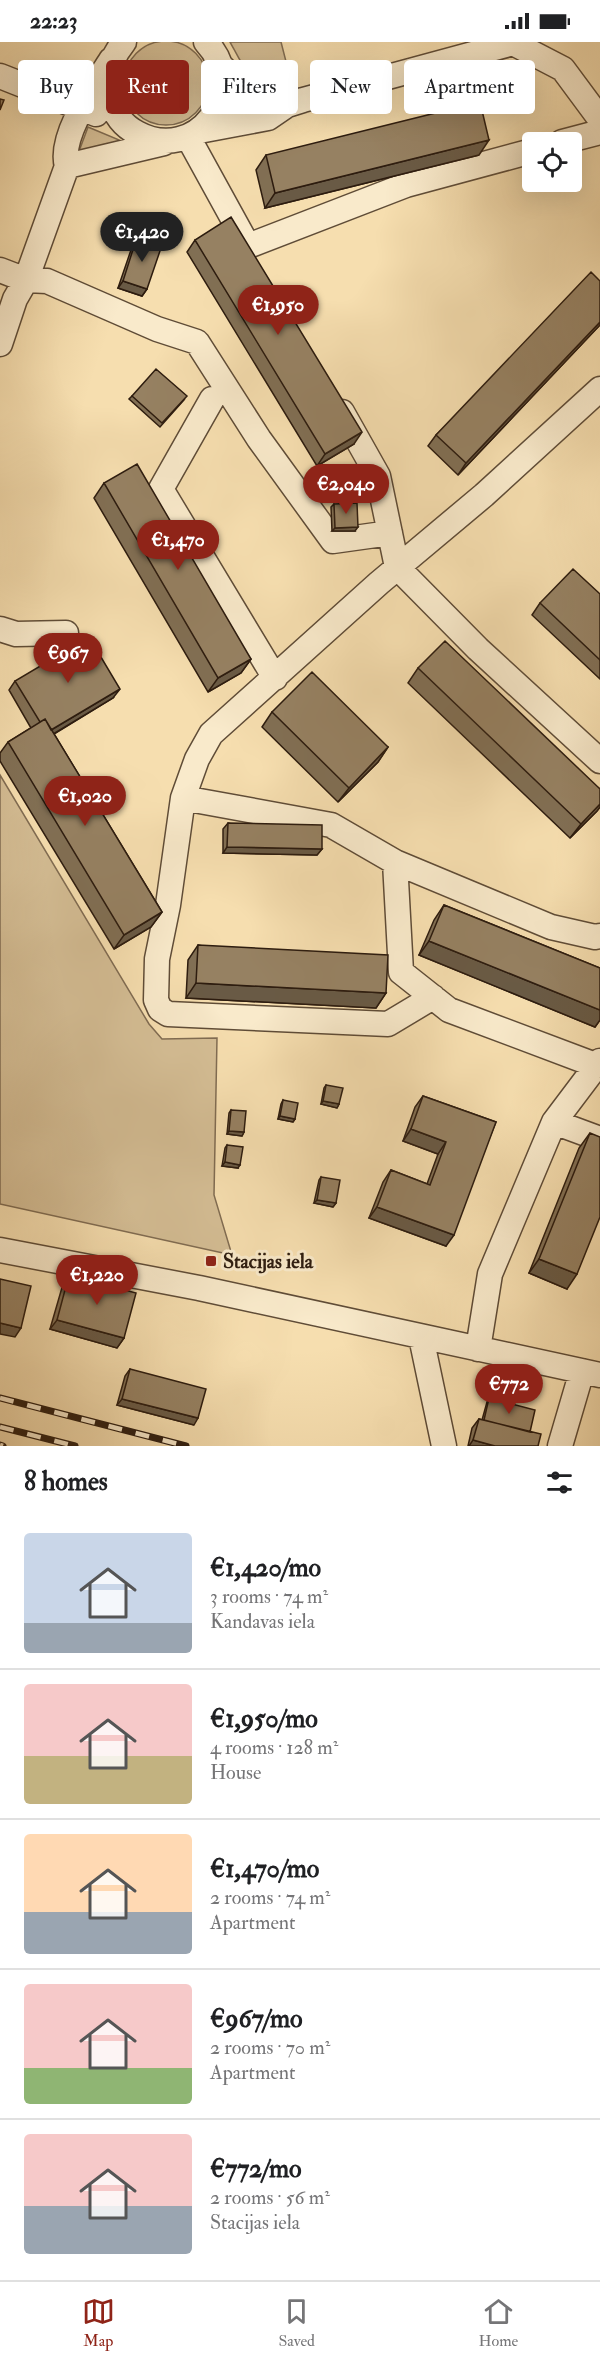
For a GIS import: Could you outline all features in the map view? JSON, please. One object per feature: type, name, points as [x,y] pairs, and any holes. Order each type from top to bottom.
[{"type":"street","points":[[298,102],[471,48],[515,42],[563,69],[600,120]]},
{"type":"street","points":[[94,113],[151,139],[187,136],[218,109],[224,81],[214,50]]},
{"type":"street","points":[[118,51],[108,75],[110,98],[120,119],[130,130]]},
{"type":"street","points":[[94,87],[118,51]]},
{"type":"street","points":[[0,344],[15,299],[26,280],[67,166],[64,156],[79,114]]},
{"type":"street","points":[[67,166],[273,114]]},
{"type":"street","points":[[582,137],[600,132]]},
{"type":"street","points":[[187,136],[254,256],[406,185],[522,153]]},
{"type":"street","points":[[0,270],[26,280],[47,281],[157,329],[197,342],[259,439],[333,541],[390,533]]},
{"type":"street","points":[[433,997],[388,1024],[168,1014],[160,1009],[156,1000],[157,959],[168,905],[183,798],[197,759],[211,734],[397,567],[484,495],[600,389]]},
{"type":"street","points":[[333,396],[378,476],[397,567],[478,649],[600,761]]},
{"type":"street","points":[[212,399],[161,489],[275,678]]},
{"type":"street","points":[[0,629],[16,634],[66,633]]},
{"type":"street","points":[[183,798],[331,825],[395,862],[551,927],[595,937],[600,936]]},
{"type":"street","points":[[395,862],[401,972],[449,1010],[599,1064],[554,1122],[490,1274],[478,1349]]},
{"type":"street","points":[[554,1122],[600,1139]]},
{"type":"street","points":[[0,1250],[199,1288],[591,1373],[560,1446]]},
{"type":"street","points":[[421,1337],[444,1446]]},
{"type":"shaded area","points":[[166,41],[182,44],[196,53],[201,60],[201,106],[196,113],[182,122],[166,125],[150,122],[137,114],[189,114],[189,60],[131,60],[136,53],[150,44]]},
{"type":"shaded area","points":[[230,42],[281,42],[286,60],[240,60]]},
{"type":"shaded area","points":[[88,127],[124,142],[78,154]]},
{"type":"shaded area","points":[[0,775],[149,1024],[162,1039],[217,1038],[214,1195],[232,1255],[0,1204]]},
{"type":"building","points":[[432,114],[483,114],[489,140],[275,193],[266,155]]},
{"type":"building","points":[[231,217],[362,432],[325,454],[195,240]]},
{"type":"building","points":[[137,237],[162,245],[147,289],[123,281]]},
{"type":"building","points":[[591,272],[600,281],[600,322],[466,463],[436,435]]},
{"type":"building","points":[[156,369],[187,396],[162,423],[132,396]]},
{"type":"building","points":[[137,464],[251,659],[218,678],[104,483]]},
{"type":"building","points":[[357,503],[358,527],[335,528],[334,504]]},
{"type":"building","points":[[573,569],[600,594],[600,660],[540,603]]},
{"type":"building","points":[[89,637],[120,689],[51,730],[45,719],[40,722],[15,681]]},
{"type":"building","points":[[445,641],[600,789],[600,804],[581,824],[418,668]]},
{"type":"building","points":[[312,672],[388,747],[349,788],[272,712]]},
{"type":"building","points":[[45,719],[162,912],[124,935],[8,742]]},
{"type":"building","points":[[228,823],[322,825],[322,849],[227,847]]},
{"type":"building","points":[[444,905],[600,968],[600,1010],[429,941]]},
{"type":"building","points":[[198,945],[388,955],[386,993],[196,983]]},
{"type":"building","points":[[326,1085],[343,1088],[339,1104],[323,1101]]},
{"type":"building","points":[[423,1096],[496,1122],[454,1235],[377,1207],[391,1170],[430,1185],[446,1142],[411,1129]]},
{"type":"building","points":[[283,1100],[298,1103],[295,1119],[280,1116]]},
{"type":"building","points":[[231,1110],[246,1111],[244,1132],[229,1131]]},
{"type":"building","points":[[590,1133],[600,1137],[600,1217],[577,1274],[539,1259]]},
{"type":"building","points":[[227,1145],[243,1147],[240,1165],[225,1162]]},
{"type":"building","points":[[321,1177],[340,1180],[336,1203],[317,1200]]},
{"type":"building","points":[[69,1275],[136,1293],[124,1338],[57,1320]]},
{"type":"building","points":[[0,1279],[31,1286],[21,1328],[0,1323]]},
{"type":"building","points":[[130,1369],[206,1389],[198,1418],[122,1399]]},
{"type":"building","points":[[489,1398],[535,1410],[530,1432],[484,1420]]},
{"type":"building","points":[[479,1419],[541,1434],[538,1446],[495,1446],[473,1440]]},
{"type":"railway","points":[[0,1398],[186,1446]]},
{"type":"railway","points":[[0,1427],[75,1446]]},
{"type":"place","name":"Stacijas iela","points":[[211,1261]]}]
